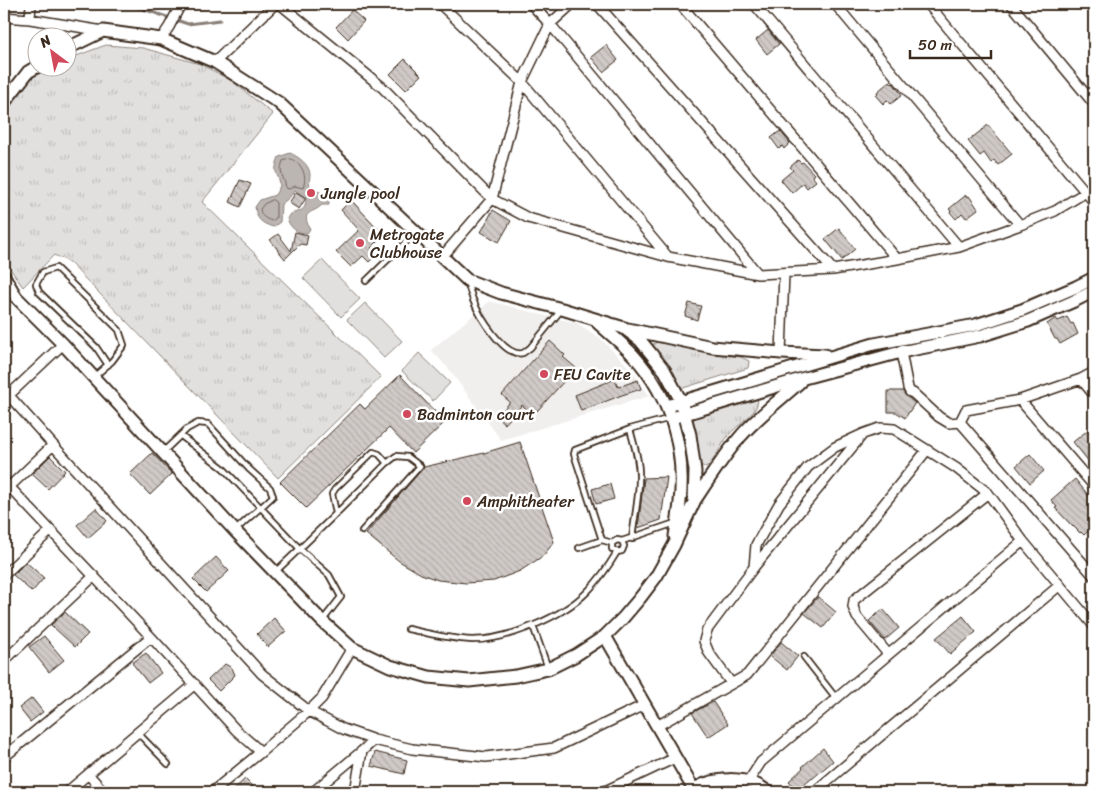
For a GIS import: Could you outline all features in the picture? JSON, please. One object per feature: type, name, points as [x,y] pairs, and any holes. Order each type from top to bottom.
[{"type":"street","points":[[30,19],[31,4]]},
{"type":"street","points":[[161,39],[181,4]]},
{"type":"street","points":[[215,62],[275,4]]},
{"type":"street","points":[[280,4],[382,87],[492,199],[528,218],[668,257],[758,274],[833,270],[959,247],[1055,212],[1086,192]]},
{"type":"street","points":[[440,4],[522,82],[668,257]]},
{"type":"street","points":[[531,4],[550,24],[758,274]]},
{"type":"street","points":[[442,257],[492,199],[522,82],[550,24],[572,4]]},
{"type":"street","points":[[597,4],[833,270]]},
{"type":"street","points":[[680,4],[897,259]]},
{"type":"street","points":[[754,4],[959,247]]},
{"type":"street","points":[[834,4],[1020,225]]},
{"type":"street","points":[[928,4],[1094,202]]},
{"type":"street","points":[[1011,4],[1094,104]]},
{"type":"street","points":[[1088,4],[1094,10]]},
{"type":"street","points":[[4,17],[30,19],[161,39],[215,62],[279,103],[467,280],[511,296],[562,309],[594,320],[712,347],[834,356]]},
{"type":"street","points":[[78,43],[103,31]]},
{"type":"street","points":[[4,103],[28,72]]},
{"type":"street","points":[[781,353],[784,273]]},
{"type":"street","points":[[4,276],[16,298]]},
{"type":"street","points":[[667,406],[874,344],[976,325],[1022,310],[1094,278]]},
{"type":"street","points":[[4,284],[63,344],[235,531],[322,621],[352,648],[390,666],[428,677],[469,681],[516,676],[548,669],[576,656],[604,636],[623,618],[656,578],[674,545],[681,523],[727,454],[757,419],[804,378]]},
{"type":"street","points":[[672,418],[804,378],[901,352],[980,336],[1028,321],[1074,302],[1094,291]]},
{"type":"street","points":[[594,320],[633,355],[644,368],[667,406],[678,443],[681,469],[681,523]]},
{"type":"street","points":[[624,328],[640,340],[652,354],[665,371],[681,401],[690,435],[695,471],[694,502]]},
{"type":"street","points":[[63,344],[6,392],[262,674],[309,711],[343,729],[374,740],[412,749],[486,757],[554,748],[644,705]]},
{"type":"street","points":[[901,352],[910,392],[913,392],[939,417],[949,422],[960,422],[1094,576]]},
{"type":"street","points":[[960,422],[966,410],[1020,400],[1080,379],[1094,372]]},
{"type":"street","points":[[1080,379],[1094,395]]},
{"type":"street","points":[[1020,400],[1094,486]]},
{"type":"street","points":[[754,567],[756,545],[779,504],[808,467],[835,447],[863,434],[880,428],[894,429],[956,468],[988,493],[1023,540],[1094,626]]},
{"type":"street","points":[[731,684],[709,653],[704,641],[707,630],[754,567],[863,434]]},
{"type":"street","points":[[53,445],[6,486],[152,637],[236,730],[261,752]]},
{"type":"street","points":[[657,726],[747,675],[927,450]]},
{"type":"street","points":[[888,654],[857,617],[853,607],[854,600],[988,493]]},
{"type":"street","points":[[4,575],[50,530]]},
{"type":"street","points":[[748,782],[760,762],[1023,540]]},
{"type":"street","points":[[4,661],[94,576]]},
{"type":"street","points":[[814,792],[1060,585]]},
{"type":"street","points":[[604,636],[657,726],[692,791],[720,780],[734,780],[748,782],[768,792]]},
{"type":"street","points":[[4,757],[152,637]]},
{"type":"street","points":[[212,792],[322,698],[352,648]]},
{"type":"street","points":[[68,792],[195,684]]},
{"type":"street","points":[[313,792],[374,740]]},
{"type":"street","points":[[355,792],[362,751]]},
{"type":"street","points":[[603,792],[675,758]]},
{"type":"street","points":[[88,774],[104,792]]},
{"type":"lane","points":[[366,281],[416,232]]},
{"type":"lane","points":[[94,378],[108,365],[112,361],[124,345],[119,330],[56,268],[43,272],[36,284],[39,292],[96,348],[108,365]]},
{"type":"lane","points":[[467,280],[474,302],[489,328],[510,350],[517,353],[524,353],[530,348],[562,309]]},
{"type":"lane","points":[[602,540],[574,454],[575,450],[630,429],[672,418]]},
{"type":"lane","points":[[163,452],[198,422],[208,424],[249,469],[270,488],[273,496],[235,531]]},
{"type":"lane","points":[[630,429],[638,460],[639,479],[638,503],[632,539]]},
{"type":"lane","points":[[181,436],[224,468],[300,549],[329,575],[341,597],[322,621]]},
{"type":"lane","points":[[336,513],[332,494],[335,489],[373,452],[379,454],[386,464]]},
{"type":"lane","points":[[274,572],[386,464],[396,456],[408,457],[420,466],[362,531]]},
{"type":"lane","points":[[579,548],[602,540],[612,543],[617,540],[632,539],[681,523]]},
{"type":"lane","points":[[408,629],[447,638],[474,640],[504,636],[533,626],[562,611],[586,593],[602,576],[617,552],[622,551],[624,546],[622,541]]},
{"type":"lane","points":[[612,543],[612,549],[617,552]]},
{"type":"lane","points":[[533,626],[548,669]]},
{"type":"lane","points":[[804,657],[836,698]]},
{"type":"lane","points":[[137,732],[168,764]]},
{"type":"shaded area","name":"FEU Cavite","points":[[490,301],[577,323],[601,339],[623,361],[639,380],[649,396],[501,440],[448,368],[431,350]]},
{"type":"green space","points":[[106,45],[143,48],[200,64],[232,81],[273,114],[202,202],[381,377],[278,478],[69,262],[54,255],[23,287],[4,260],[4,116],[24,87],[33,78],[78,78],[78,55]]},
{"type":"green space","points":[[322,260],[360,299],[341,317],[303,278]]},
{"type":"green space","points":[[365,303],[402,341],[384,358],[347,320]]},
{"type":"green space","points":[[659,342],[741,357],[749,361],[748,368],[680,389],[652,347],[654,343]]},
{"type":"green space","points":[[419,353],[450,383],[433,401],[402,371]]},
{"type":"green space","points":[[754,396],[758,401],[757,406],[750,416],[728,436],[713,461],[706,468],[699,464],[696,452],[693,414]]},
{"type":"water","name":"Jungle pool","points":[[290,153],[300,159],[310,171],[311,187],[325,194],[328,200],[329,205],[322,205],[307,215],[307,223],[310,229],[307,233],[295,230],[287,219],[289,215],[303,209],[306,203],[306,198],[295,190],[281,204],[280,222],[273,227],[265,224],[258,218],[255,207],[260,200],[275,195],[280,186],[276,170],[279,157]]},
{"type":"building","points":[[352,10],[364,21],[348,39],[336,27]]},
{"type":"building","points":[[768,30],[779,44],[767,54],[756,40]]},
{"type":"building","points":[[606,45],[618,60],[603,72],[591,57]]},
{"type":"building","points":[[405,59],[421,75],[406,90],[390,74]]},
{"type":"building","points":[[890,81],[902,95],[891,104],[887,100],[883,104],[876,96],[877,92]]},
{"type":"building","points":[[988,125],[1012,154],[998,165],[994,160],[991,163],[984,153],[980,156],[968,141]]},
{"type":"building","points":[[780,131],[790,143],[784,149],[782,146],[779,149],[771,138]]},
{"type":"building","points":[[798,160],[801,163],[803,162],[814,174],[812,176],[816,181],[807,188],[803,183],[792,193],[781,180],[793,170],[790,167]]},
{"type":"building","points":[[240,180],[251,184],[240,207],[230,202]]},
{"type":"building","points":[[296,192],[306,198],[299,209],[289,203]]},
{"type":"building","points":[[966,195],[967,197],[969,196],[978,209],[966,218],[962,213],[956,219],[949,209]]},
{"type":"building","name":"Metrogate Clubhouse","points":[[351,200],[384,235],[371,248],[377,254],[369,262],[363,256],[351,267],[336,252],[359,230],[341,210]]},
{"type":"building","points":[[493,210],[511,221],[499,242],[481,232]]},
{"type":"building","points":[[839,228],[855,249],[842,260],[825,239]]},
{"type":"building","points":[[295,232],[308,235],[306,245],[300,244],[285,259],[270,240],[278,234],[291,251]]},
{"type":"building","points":[[689,303],[701,306],[697,320],[685,316]]},
{"type":"building","points":[[1067,317],[1071,324],[1073,323],[1078,334],[1060,344],[1047,324],[1056,318],[1058,321]]},
{"type":"building","points":[[550,341],[565,355],[563,357],[576,368],[537,411],[533,408],[530,412],[522,405],[505,424],[497,417],[510,402],[502,395]]},
{"type":"building","points":[[400,375],[445,422],[413,453],[389,428],[306,508],[280,482],[360,404],[365,409]]},
{"type":"building","points":[[615,379],[618,387],[638,380],[641,389],[581,411],[575,395]]},
{"type":"building","points":[[888,391],[903,391],[915,403],[905,418],[896,412],[888,412]]},
{"type":"building","points":[[1089,429],[1094,435],[1094,468],[1073,442]]},
{"type":"building","name":"Amphitheater","points":[[520,442],[554,542],[543,556],[520,571],[494,581],[466,583],[438,580],[421,574],[399,561],[366,534],[424,467],[484,453]]},
{"type":"building","points":[[152,453],[172,474],[150,495],[130,474]]},
{"type":"building","points":[[1030,454],[1044,471],[1030,483],[1016,466]]},
{"type":"building","points":[[50,456],[65,471],[48,489],[32,474]]},
{"type":"building","points":[[667,477],[661,520],[638,528],[644,478]]},
{"type":"building","points":[[1075,479],[1094,502],[1094,526],[1084,535],[1073,527],[1055,508],[1057,507],[1051,500]]},
{"type":"building","points":[[610,484],[614,499],[596,504],[592,489]]},
{"type":"building","points":[[96,508],[107,521],[88,538],[77,525]]},
{"type":"building","points":[[216,557],[229,571],[206,592],[193,579]]},
{"type":"building","points":[[26,562],[44,578],[32,592],[13,575]]},
{"type":"building","points":[[818,597],[836,612],[823,628],[804,613]]},
{"type":"building","points":[[883,609],[899,628],[885,640],[869,621]]},
{"type":"building","points":[[65,612],[88,634],[75,647],[51,625]]},
{"type":"building","points":[[963,616],[976,632],[950,654],[936,638]]},
{"type":"building","points":[[274,618],[286,631],[268,647],[257,634]]},
{"type":"building","points":[[44,636],[64,660],[49,672],[29,647]]},
{"type":"building","points":[[781,642],[798,656],[787,670],[770,656]]},
{"type":"building","points":[[146,653],[161,673],[148,683],[132,663]]},
{"type":"building","points":[[225,664],[232,668],[235,675],[219,691],[208,680]]},
{"type":"building","points":[[32,698],[43,712],[30,722],[19,708]]},
{"type":"building","points":[[713,702],[728,724],[708,737],[692,713]]},
{"type":"building","points":[[823,748],[833,761],[797,790],[789,781]]},
{"type":"building","points":[[375,752],[407,760],[404,774],[371,766]]},
{"type":"building","points":[[245,779],[258,792],[231,792]]},
{"type":"waterway","points":[[128,4],[188,24],[220,20]]},
{"type":"place","name":"Jungle pool","points":[[311,193]]},
{"type":"place","name":"Metrogate Clubhouse","points":[[360,243]]},
{"type":"place","name":"FEU Cavite","points":[[544,374]]},
{"type":"place","name":"Badminton court","points":[[407,414]]},
{"type":"place","name":"Amphitheater","points":[[467,501]]}]
